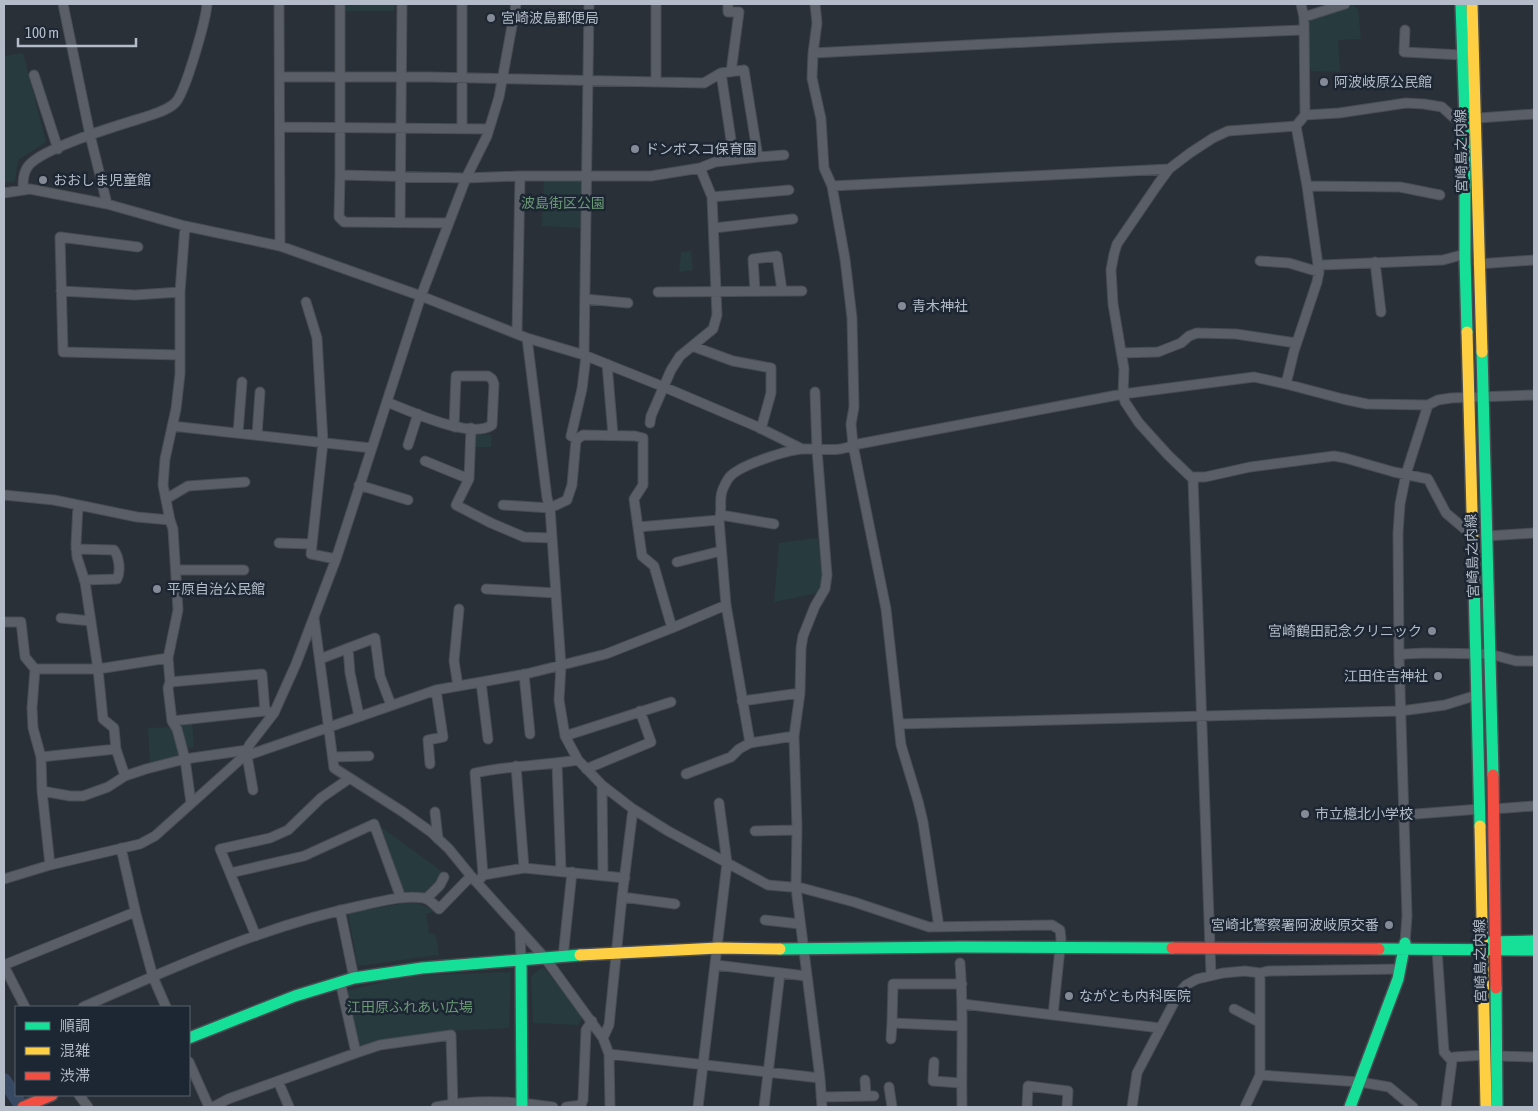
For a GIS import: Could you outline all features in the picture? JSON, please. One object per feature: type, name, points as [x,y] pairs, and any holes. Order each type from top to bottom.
[{"type":"main road","name":"宮崎島之内線","points":[[1461,4],[1462,56],[1470,119],[1478,264],[1473,536],[1480,808],[1489,946],[1491,1056],[1497,1107]]},
{"type":"main road","name":"宮崎島之内線","points":[[1472,4],[1465,254],[1486,536],[1494,809],[1489,946]]},
{"type":"main road","points":[[1404,947],[1437,950],[1534,941]]},
{"type":"main road","points":[[190,1038],[295,996],[354,978],[422,968],[616,952],[718,948],[1489,946],[1534,950]]},
{"type":"main road","points":[[1350,1107],[1400,970],[1404,947]]},
{"type":"main road","points":[[521,960],[522,1105]]},
{"type":"main road","name":"宮崎島之内線","points":[[1486,1107],[1491,1056]]},
{"type":"main road","points":[[23,1107],[50,1096]]},
{"type":"street","points":[[63,4],[90,135],[107,204]]},
{"type":"street","points":[[23,190],[23,176],[29,165],[42,155],[90,135],[164,110],[176,102],[191,63],[207,4]]},
{"type":"street","points":[[279,4],[280,246]]},
{"type":"street","points":[[340,4],[339,217],[344,222],[448,223]]},
{"type":"street","points":[[400,223],[402,4]]},
{"type":"street","points":[[462,4],[462,128]]},
{"type":"street","points":[[4,879],[50,864],[140,844],[155,836],[245,755],[296,664],[336,558],[421,296],[466,178],[489,129],[503,78],[516,4]]},
{"type":"street","points":[[578,438],[571,436],[582,389],[585,356],[589,4]]},
{"type":"street","points":[[656,4],[656,82]]},
{"type":"street","points":[[728,4],[728,12],[739,12],[731,72]]},
{"type":"street","points":[[815,4],[817,23],[812,78],[820,119],[824,168],[832,186],[845,259],[852,318],[854,407],[851,424],[853,445],[886,609],[901,745],[923,822],[939,927]]},
{"type":"street","points":[[1301,4],[1304,18],[1306,115]]},
{"type":"street","points":[[1304,18],[1345,4]]},
{"type":"street","points":[[813,53],[1303,30]]},
{"type":"street","points":[[1405,30],[1404,52],[1462,56]]},
{"type":"street","points":[[280,77],[503,78],[704,83],[721,73],[744,70],[758,157]]},
{"type":"street","points":[[721,73],[734,160]]},
{"type":"street","points":[[34,75],[58,148]]},
{"type":"street","points":[[1286,384],[1296,343],[1317,282],[1318,268],[1307,186],[1296,126],[1300,119],[1306,115],[1339,113],[1406,103],[1442,107],[1454,118],[1470,119],[1534,114]]},
{"type":"street","points":[[1210,975],[1193,479],[1139,423],[1125,402],[1123,394],[1124,370],[1113,304],[1111,270],[1117,244],[1169,169],[1202,145],[1228,131],[1296,126]]},
{"type":"street","points":[[280,127],[489,129]]},
{"type":"street","points":[[340,175],[466,178],[651,176],[700,168],[715,162],[784,155]]},
{"type":"street","points":[[650,423],[671,370],[680,356],[713,329],[717,316],[712,197],[700,168]]},
{"type":"street","points":[[832,186],[1169,169]]},
{"type":"street","points":[[518,334],[520,176]]},
{"type":"street","points":[[1307,186],[1400,187],[1440,195]]},
{"type":"street","points":[[4,193],[30,189],[107,204],[185,226],[280,246],[421,296],[528,338],[607,364],[761,429],[803,449]]},
{"type":"street","points":[[712,197],[789,190]]},
{"type":"street","points":[[714,228],[793,219]]},
{"type":"street","points":[[185,226],[180,292],[180,374],[165,459],[163,485],[173,529],[178,610],[168,658],[170,682],[168,688],[172,721],[177,730],[185,759],[192,803]]},
{"type":"street","points":[[138,247],[60,237],[63,352],[180,355]]},
{"type":"street","points":[[1260,261],[1318,268],[1322,265],[1443,260],[1465,254]]},
{"type":"street","points":[[755,291],[753,259],[777,256],[782,291]]},
{"type":"street","points":[[1478,264],[1534,260]]},
{"type":"street","points":[[1375,262],[1381,312]]},
{"type":"street","points":[[61,290],[135,295],[180,292]]},
{"type":"street","points":[[658,292],[802,291]]},
{"type":"street","points":[[585,299],[628,303]]},
{"type":"street","points":[[306,302],[317,338],[324,442],[311,554],[336,558]]},
{"type":"street","points":[[1121,353],[1158,352],[1181,343],[1189,336],[1198,333],[1236,334],[1296,343]]},
{"type":"street","points":[[528,338],[547,498],[550,508],[562,666],[559,700],[566,736],[578,760],[602,785],[633,809],[668,831],[768,885],[796,888],[854,902],[929,927],[1052,925],[1060,930],[1062,948],[1053,1015]]},
{"type":"street","points":[[692,346],[733,362],[771,368],[771,393],[761,429]]},
{"type":"street","points":[[607,364],[612,436]]},
{"type":"street","points":[[387,402],[454,427],[486,429],[492,425],[494,384],[488,376],[456,376],[454,427]]},
{"type":"street","points":[[750,743],[726,605],[721,551],[721,496],[730,476],[774,454],[803,449],[848,448],[853,445],[1123,394],[1254,377],[1367,404],[1428,404],[1444,399],[1534,395]]},
{"type":"street","points":[[238,433],[242,382]]},
{"type":"street","points":[[257,435],[260,392]]},
{"type":"street","points":[[815,392],[817,450],[827,576],[825,589],[815,606],[801,648],[800,692],[794,736],[796,888],[822,1107]]},
{"type":"street","points":[[1404,947],[1407,916],[1399,656],[1398,533],[1400,504],[1406,474],[1428,404]]},
{"type":"street","points":[[408,445],[418,414]]},
{"type":"street","points":[[172,426],[371,448]]},
{"type":"street","points":[[471,428],[469,479],[456,505],[524,537],[552,538]]},
{"type":"street","points":[[503,505],[550,508],[567,500],[572,485],[576,440],[583,434],[643,438],[643,485],[634,499],[642,556],[654,566],[672,628]]},
{"type":"street","points":[[1191,477],[1205,477],[1263,464],[1334,456],[1428,478],[1446,513],[1473,536]]},
{"type":"street","points":[[425,461],[469,479]]},
{"type":"street","points":[[166,499],[188,486],[245,482]]},
{"type":"street","points":[[359,485],[408,500]]},
{"type":"street","points":[[4,495],[54,500],[137,517],[170,520]]},
{"type":"street","points":[[78,505],[76,549],[84,580],[91,621],[103,719],[114,728],[116,749],[125,776]]},
{"type":"street","points":[[638,528],[720,517],[774,524]]},
{"type":"street","points":[[1486,536],[1534,532]]},
{"type":"street","points":[[279,543],[312,544]]},
{"type":"street","points":[[76,549],[114,550],[117,554],[119,574],[117,579],[84,580]]},
{"type":"street","points":[[677,562],[721,551]]},
{"type":"street","points":[[176,570],[244,570]]},
{"type":"street","points":[[486,589],[556,593]]},
{"type":"street","points":[[42,790],[70,796],[83,796],[108,786],[125,776],[185,759],[245,755],[330,728],[359,716],[436,690],[562,666],[606,654],[726,605]]},
{"type":"street","points":[[458,686],[454,661],[459,609]]},
{"type":"street","points":[[61,618],[91,621]]},
{"type":"street","points":[[314,618],[334,768],[403,812],[438,839],[477,878],[520,932],[545,958],[603,1038],[609,1054],[610,1107]]},
{"type":"street","points":[[4,622],[21,622],[25,657],[35,669],[32,708],[33,728],[41,757],[42,790],[50,864]]},
{"type":"street","points":[[320,659],[375,638],[380,676],[391,705]]},
{"type":"street","points":[[348,648],[350,674],[359,716]]},
{"type":"street","points":[[1399,656],[1406,654],[1490,654],[1516,661],[1534,661]]},
{"type":"street","points":[[35,669],[98,669],[168,658]]},
{"type":"street","points":[[170,682],[262,674],[269,712]]},
{"type":"street","points":[[524,674],[530,734]]},
{"type":"street","points":[[481,682],[488,738]]},
{"type":"street","points":[[430,764],[428,740],[443,737],[436,690]]},
{"type":"street","points":[[742,701],[800,692]]},
{"type":"street","points":[[899,724],[1401,711],[1445,705],[1477,695]]},
{"type":"street","points":[[566,736],[671,702]]},
{"type":"street","points":[[586,769],[651,742],[640,711]]},
{"type":"street","points":[[172,721],[269,712]]},
{"type":"street","points":[[686,774],[731,757],[739,749],[750,743],[794,736]]},
{"type":"street","points":[[41,757],[116,749]]},
{"type":"street","points":[[245,755],[253,790]]},
{"type":"street","points":[[333,757],[369,756]]},
{"type":"street","points":[[477,878],[475,773],[516,766],[578,760]]},
{"type":"street","points":[[557,763],[561,871]]},
{"type":"street","points":[[516,766],[524,868]]},
{"type":"street","points":[[256,936],[220,849],[270,838],[288,830],[321,798],[350,778]]},
{"type":"street","points":[[602,785],[603,875]]},
{"type":"street","points":[[698,1107],[728,863],[720,803]]},
{"type":"street","points":[[1494,809],[1534,806]]},
{"type":"street","points":[[1403,815],[1480,808]]},
{"type":"street","points":[[603,1038],[609,1025],[633,809]]},
{"type":"street","points":[[435,812],[438,839]]},
{"type":"street","points":[[230,872],[304,856],[374,824],[401,898]]},
{"type":"street","points":[[755,831],[796,830]]},
{"type":"street","points":[[121,848],[153,976],[166,1006]]},
{"type":"street","points":[[85,1006],[153,976],[256,936],[340,910],[401,898],[426,898],[439,909],[477,878],[524,868],[625,878]]},
{"type":"street","points":[[563,957],[572,872]]},
{"type":"street","points":[[426,898],[440,885],[444,877]]},
{"type":"street","points":[[622,897],[675,904]]},
{"type":"street","points":[[340,910],[354,978]]},
{"type":"street","points":[[24,1006],[4,966],[130,914],[136,914]]},
{"type":"street","points":[[766,920],[800,924]]},
{"type":"street","points":[[520,932],[521,960]]},
{"type":"street","points":[[1437,950],[1444,1052],[1452,1061]]},
{"type":"street","points":[[960,963],[963,1004],[961,1026],[962,1107]]},
{"type":"street","points":[[716,965],[806,976]]},
{"type":"street","points":[[1132,1107],[1137,1073],[1182,989],[1190,982],[1210,975],[1233,971],[1260,973],[1268,971],[1400,970]]},
{"type":"street","points":[[1244,1107],[1260,1075],[1260,973]]},
{"type":"street","points":[[764,1107],[780,974]]},
{"type":"street","points":[[340,982],[356,1052]]},
{"type":"street","points":[[891,1040],[893,984],[962,984]]},
{"type":"street","points":[[963,1004],[1160,1028]]},
{"type":"street","points":[[1234,1009],[1259,1022]]},
{"type":"street","points":[[566,1107],[581,1105],[583,1100],[586,1030],[592,1021]]},
{"type":"street","points":[[892,1023],[961,1026]]},
{"type":"street","points":[[213,1107],[228,1099],[356,1052],[380,1045],[451,1035],[453,1105]]},
{"type":"street","points":[[609,1054],[820,1078]]},
{"type":"street","points":[[1446,1107],[1454,1057],[1534,1057]]},
{"type":"street","points":[[934,1062],[933,1081],[961,1083]]},
{"type":"street","points":[[190,1064],[208,1107]]},
{"type":"street","points":[[1260,1075],[1360,1082],[1388,1087],[1413,1107]]},
{"type":"street","points":[[822,1097],[870,1096],[865,1080]]},
{"type":"street","points":[[278,1081],[289,1107]]},
{"type":"street","points":[[1027,1107],[1028,1086],[1068,1091],[1067,1107]]},
{"type":"street","points":[[889,1087],[892,1107]]},
{"type":"street","points":[[80,1096],[88,1107]]},
{"type":"street","points":[[436,1107],[453,1105],[522,1105],[553,1107]]},
{"type":"green space","points":[[345,4],[395,4],[394,11],[344,11]]},
{"type":"green space","points":[[1352,4],[1358,9],[1361,39],[1338,40],[1340,72],[1311,71],[1309,67],[1306,19],[1342,11]]},
{"type":"green space","points":[[23,53],[46,142],[18,160],[15,181],[4,183],[4,56]]},
{"type":"green space","name":"波島街区公園","points":[[544,179],[584,181],[582,228],[542,226]]},
{"type":"green space","points":[[691,251],[693,270],[679,272],[681,252]]},
{"type":"green space","points":[[474,434],[491,435],[491,447],[474,447]]},
{"type":"green space","points":[[818,538],[823,588],[817,593],[774,602],[779,543]]},
{"type":"green space","points":[[192,723],[194,747],[185,749],[177,724]]},
{"type":"green space","points":[[171,727],[181,757],[150,763],[148,728]]},
{"type":"green space","points":[[381,827],[444,873],[424,893],[405,894]]},
{"type":"green space","name":"江田原ふれあい広場","points":[[403,903],[417,903],[433,910],[434,912],[426,914],[429,933],[436,936],[439,955],[358,966],[348,914]]},
{"type":"green space","points":[[543,967],[583,1016],[578,1025],[533,1023],[531,976]]},
{"type":"green space","name":"江田原ふれあい広場","points":[[511,972],[509,1028],[449,1031],[359,1047],[346,991],[408,976]]},
{"type":"waterway","points":[[4,1080],[22,1107]]},
{"type":"traffic: fast","points":[[1461,4],[1465,119],[1467,332]]},
{"type":"traffic: fast","points":[[1482,352],[1493,775]]},
{"type":"traffic: fast","points":[[1474,582],[1480,826]]},
{"type":"traffic: fast","points":[[1487,942],[1534,941]]},
{"type":"traffic: fast","points":[[1350,1107],[1398,979],[1405,943]]},
{"type":"traffic: fast","points":[[780,949],[960,947],[1172,948]]},
{"type":"traffic: fast","points":[[1379,949],[1534,950]]},
{"type":"traffic: fast","points":[[190,1038],[295,996],[354,978],[422,968],[580,955]]},
{"type":"traffic: fast","points":[[521,960],[522,1107]]},
{"type":"traffic: fast","points":[[1496,988],[1497,1107]]},
{"type":"traffic: slow","points":[[1472,4],[1482,352]]},
{"type":"traffic: slow","points":[[1467,332],[1474,582]]},
{"type":"traffic: slow","points":[[1480,826],[1486,1107]]},
{"type":"traffic: slow","points":[[580,955],[718,948],[780,949]]},
{"type":"traffic: jam","points":[[1493,775],[1496,988]]},
{"type":"traffic: jam","points":[[1172,948],[1379,949]]},
{"type":"traffic: jam","points":[[23,1107],[50,1096]]},
{"type":"place","name":"宮崎波島郵便局","points":[[491,18]]},
{"type":"place","name":"阿波岐原公民館","points":[[1324,82]]},
{"type":"place","name":"ドンボスコ保育園","points":[[635,149]]},
{"type":"place","name":"おおしま児童館","points":[[43,180]]},
{"type":"place","name":"青木神社","points":[[902,306]]},
{"type":"place","name":"平原自治公民館","points":[[157,589]]},
{"type":"place","name":"宮崎鶴田記念クリニック","points":[[1432,631]]},
{"type":"place","name":"江田住吉神社","points":[[1438,676]]},
{"type":"place","name":"市立檍北小学校","points":[[1305,814]]},
{"type":"place","name":"宮崎北警察署阿波岐原交番","points":[[1389,925]]},
{"type":"place","name":"ながとも内科医院","points":[[1069,996]]}]
